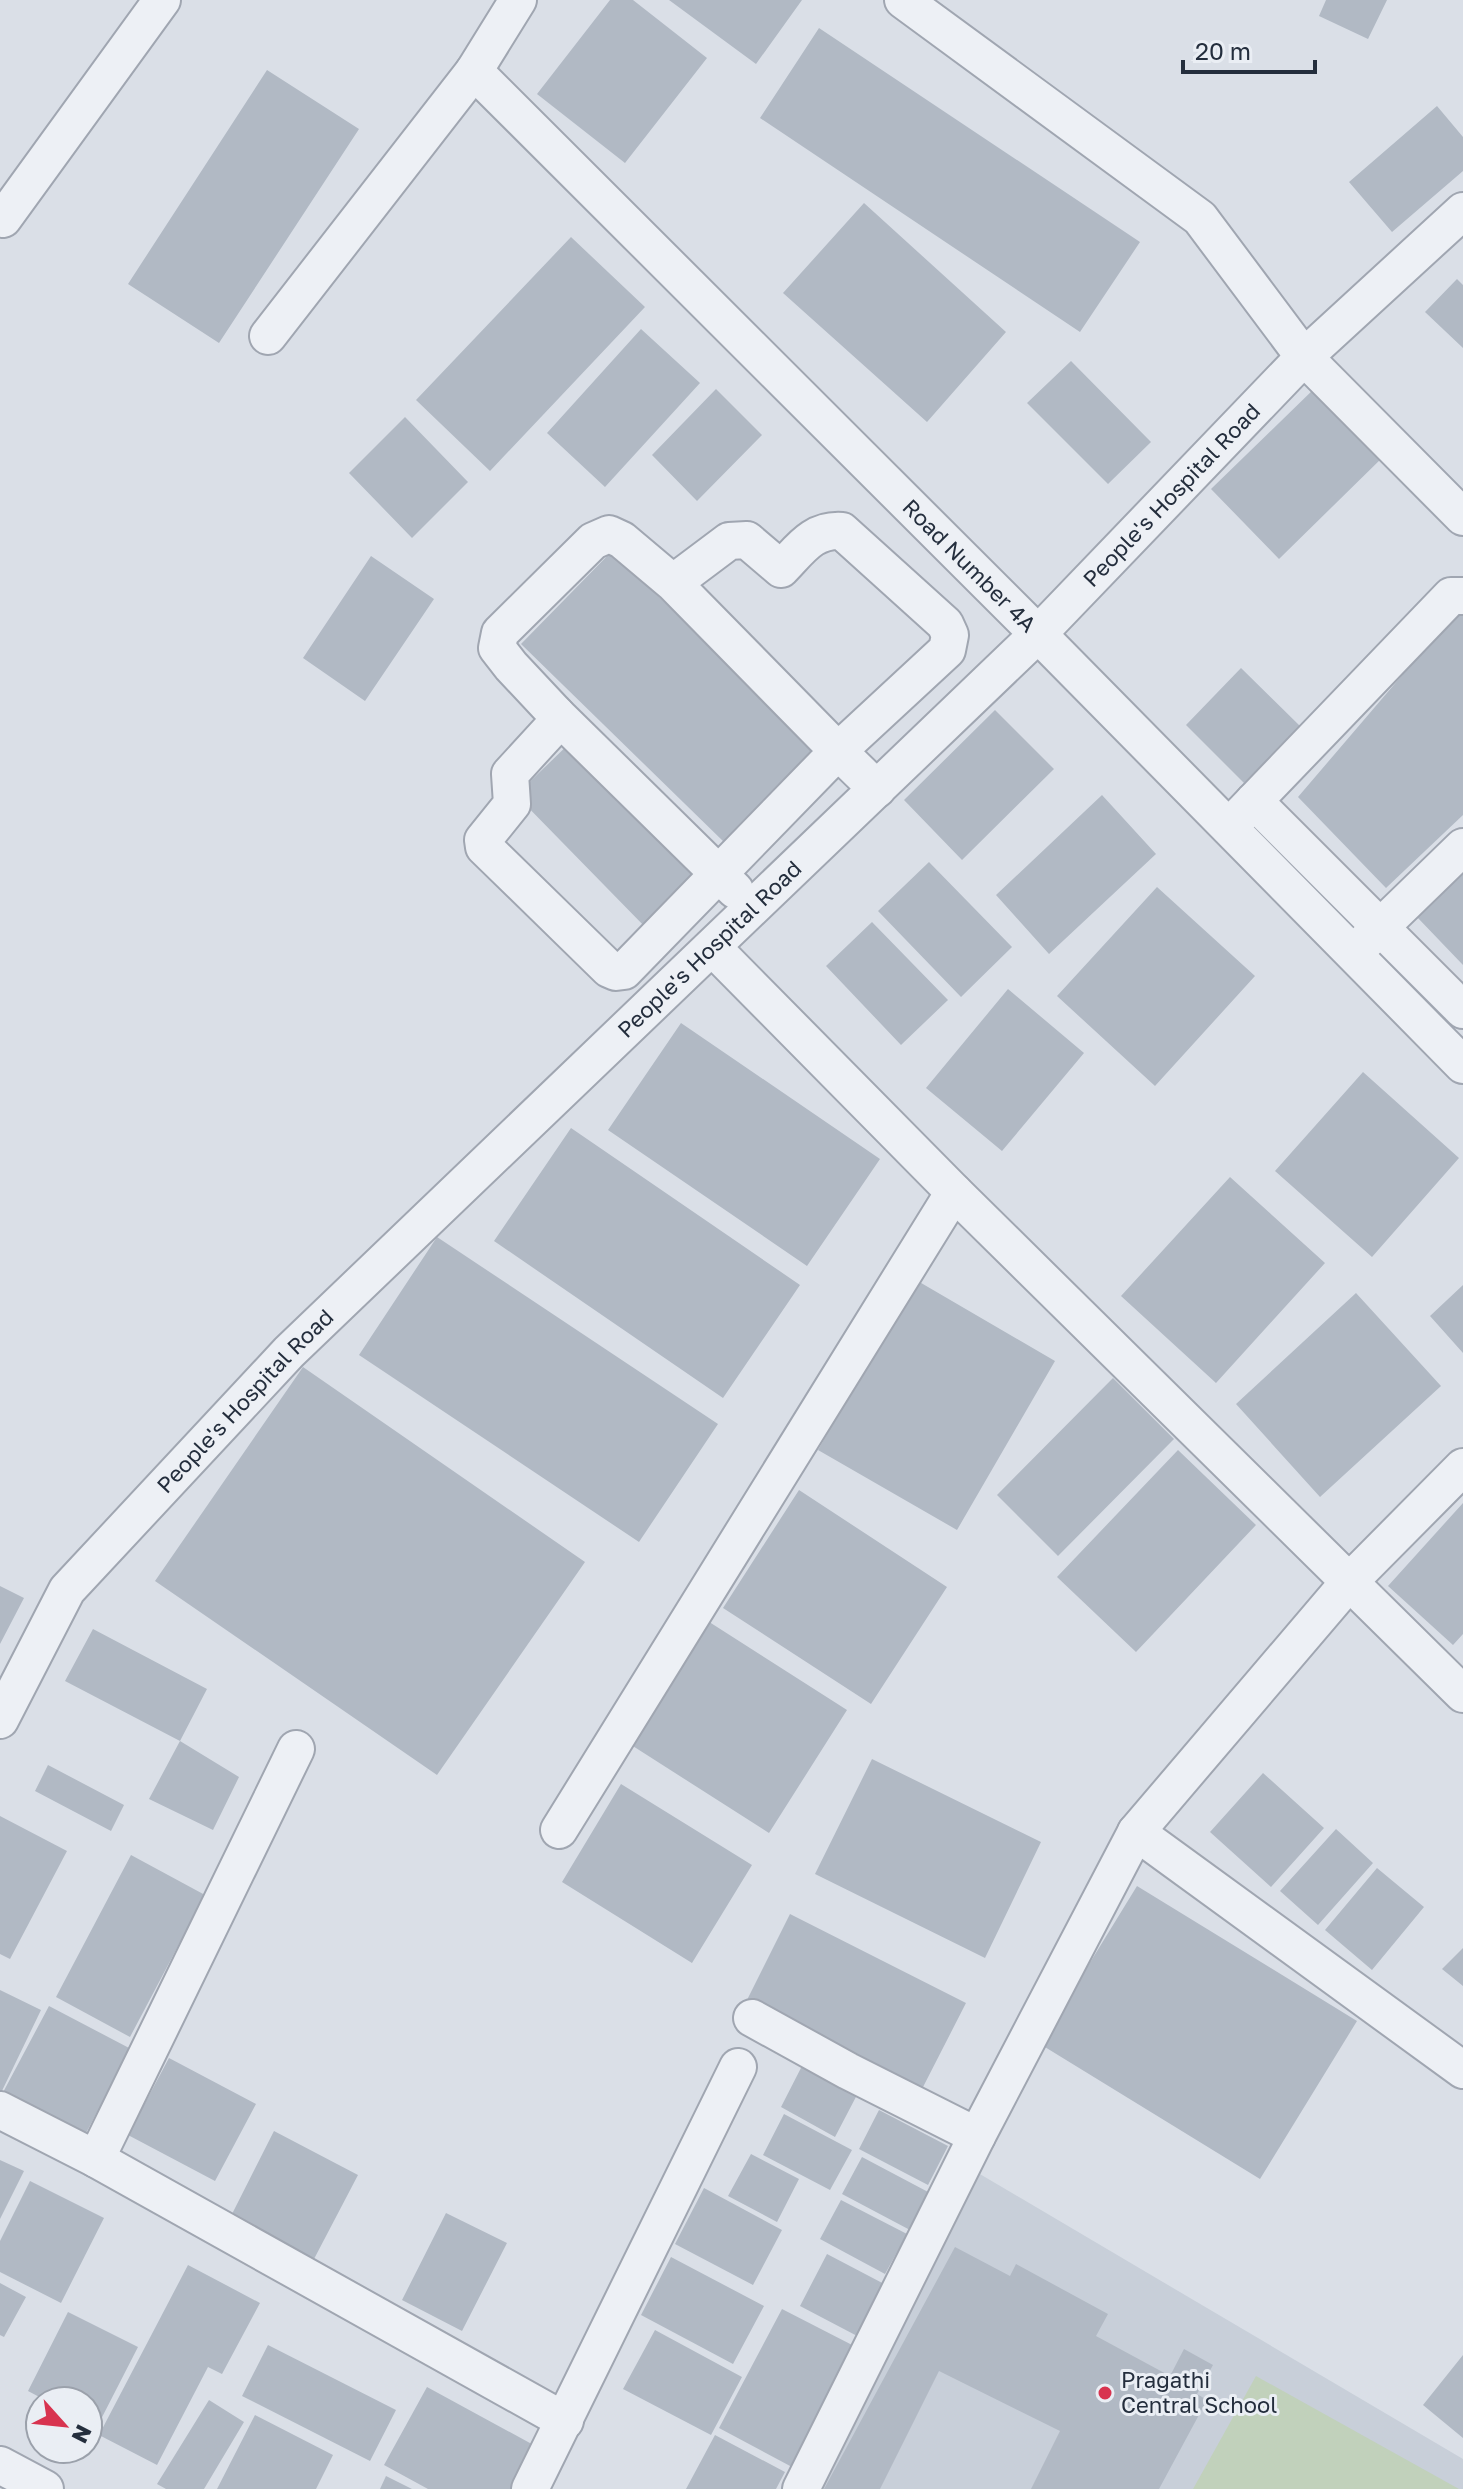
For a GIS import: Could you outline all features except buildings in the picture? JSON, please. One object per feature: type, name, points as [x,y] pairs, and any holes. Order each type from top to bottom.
[{"type":"street","points":[[3,219],[162,0]]},
{"type":"street","points":[[268,336],[474,71],[518,0]]},
{"type":"street","points":[[913,3],[1200,218],[1304,357],[1463,517]]},
{"type":"street","name":"Road Number 4A","points":[[474,71],[1038,634],[1463,1065]]},
{"type":"street","name":"People's Hospital Road","points":[[0,1720],[67,1590],[289,1352],[1038,634],[1304,357],[1463,211]]},
{"type":"street","points":[[556,714],[554,726],[510,774],[512,804],[487,833],[483,840],[484,847],[599,960],[616,972],[624,971],[838,751],[947,650],[950,635],[945,624],[842,531],[815,534],[781,569],[747,540],[729,541],[673,583]]},
{"type":"street","points":[[753,907],[556,714],[497,648],[500,633],[593,541],[609,534],[622,540],[673,583],[877,789]]},
{"type":"street","points":[[1229,827],[1451,596],[1463,596]]},
{"type":"street","points":[[1254,801],[1463,1010]]},
{"type":"street","points":[[1353,954],[1463,847]]},
{"type":"street","points":[[712,947],[954,1192],[1463,1694]]},
{"type":"street","points":[[559,1830],[954,1192]]},
{"type":"street","points":[[801,2489],[977,2136],[1136,1832],[1349,1582],[1463,1467]]},
{"type":"street","points":[[96,2159],[296,1749]]},
{"type":"street","points":[[1136,1832],[1463,2070]]},
{"type":"street","points":[[752,2018],[977,2136]]},
{"type":"street","points":[[530,2489],[738,2067]]},
{"type":"street","points":[[0,2110],[96,2159],[565,2421]]},
{"type":"street","points":[[0,2465],[45,2489]]},
{"type":"shaded area","name":"Pragathi Central School","points":[[973,2170],[1463,2459],[1463,2489],[811,2489]]},
{"type":"green space","points":[[1256,2376],[1459,2489],[1193,2489]]},
{"type":"place","name":"Pragathi Central School","points":[[1105,2393]]}]
